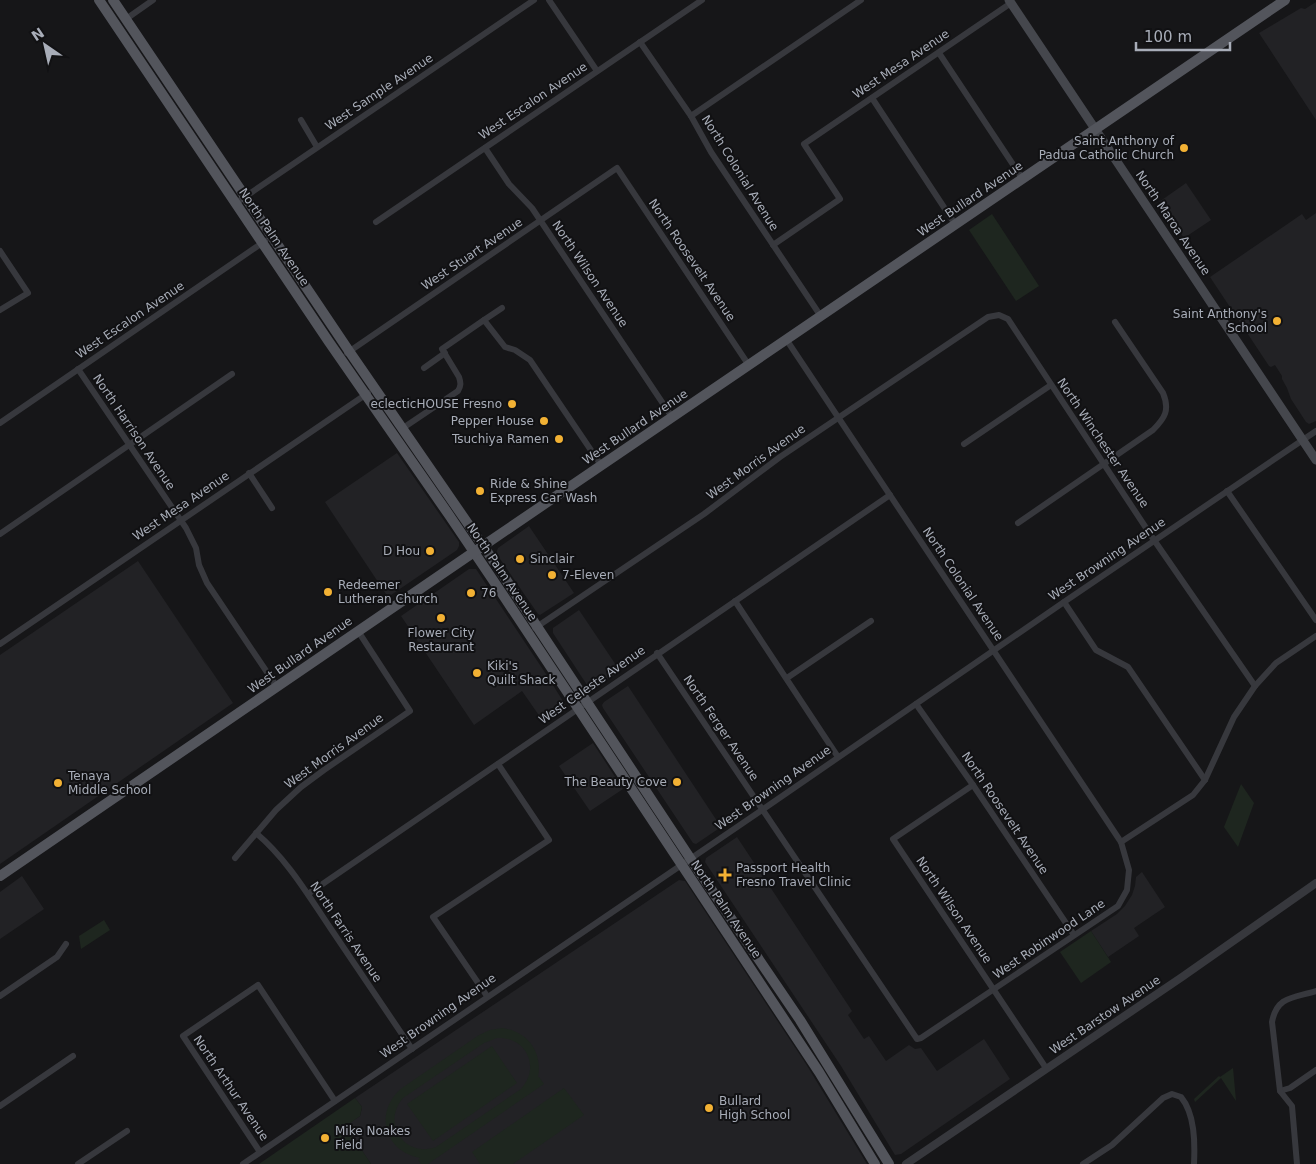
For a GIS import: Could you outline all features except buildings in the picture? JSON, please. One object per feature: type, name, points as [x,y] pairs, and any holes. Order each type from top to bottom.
[{"type":"main road","name":"North Palm Avenue","points":[[99,0],[365,395],[474,552],[587,702],[875,1164]]},
{"type":"main road","name":"North Palm Avenue","points":[[113,0],[349,351],[483,545],[578,709],[784,998],[813,1041],[889,1164]]},
{"type":"main road","name":"West Bullard Avenue","points":[[0,876],[748,364],[1285,0]]},
{"type":"main road","name":"North Maroa Avenue","points":[[1010,2],[1316,460]]},
{"type":"main road","points":[[389,429],[408,446],[428,474],[436,476]]},
{"type":"main road","points":[[774,1004],[784,998]]},
{"type":"street","points":[[126,18],[153,0]]},
{"type":"street","name":"West Sample Avenue","points":[[236,203],[534,0]]},
{"type":"street","points":[[549,0],[597,71]]},
{"type":"street","name":"West Escalon Avenue","points":[[376,222],[702,0]]},
{"type":"street","points":[[691,116],[861,0]]},
{"type":"street","name":"West Mesa Avenue","points":[[773,245],[840,199],[804,144],[939,53],[1010,2]]},
{"type":"street","name":"North Colonial Avenue","points":[[640,42],[691,116],[711,152],[820,315]]},
{"type":"street","points":[[939,53],[1022,178]]},
{"type":"street","points":[[872,98],[955,224]]},
{"type":"street","points":[[301,120],[317,147]]},
{"type":"street","name":"North Wilson Avenue","points":[[485,148],[509,184],[527,202],[540,220],[672,417]]},
{"type":"street","name":"West Stuart Avenue","points":[[340,358],[616,168]]},
{"type":"street","name":"North Roosevelt Avenue","points":[[616,168],[748,364]]},
{"type":"street","name":"West Escalon Avenue","points":[[0,422],[272,236]]},
{"type":"street","points":[[0,251],[28,293],[0,310]]},
{"type":"street","points":[[403,428],[453,395],[460,387],[459,377],[442,348],[502,308]]},
{"type":"street","name":"North Winchester Avenue","points":[[999,315],[1008,319],[1154,540],[1255,686]]},
{"type":"street","name":"West Morris Avenue","points":[[533,630],[704,514],[780,457],[988,317],[999,315]]},
{"type":"street","points":[[484,320],[505,347],[515,350],[530,360],[601,465]]},
{"type":"street","points":[[1018,523],[1153,430],[1162,421],[1167,410],[1163,393],[1115,322]]},
{"type":"street","name":"North Colonial Avenue","points":[[786,339],[1121,842]]},
{"type":"street","points":[[424,368],[445,353]]},
{"type":"street","name":"North Harrison Avenue","points":[[78,369],[186,528],[196,548],[199,565],[207,583],[277,687]]},
{"type":"street","points":[[0,534],[232,374]]},
{"type":"street","points":[[964,444],[1051,385]]},
{"type":"street","name":"West Mesa Avenue","points":[[0,644],[375,388]]},
{"type":"street","name":"West Browning Avenue","points":[[243,1164],[1316,431]]},
{"type":"street","points":[[249,473],[272,508]]},
{"type":"street","points":[[1227,491],[1316,620]]},
{"type":"street","name":"West Celeste Avenue","points":[[308,894],[890,494]]},
{"type":"street","points":[[735,601],[838,757]]},
{"type":"street","points":[[1064,602],[1096,650],[1128,667],[1205,780]]},
{"type":"street","points":[[787,678],[871,621]]},
{"type":"street","name":"West Morris Avenue","points":[[235,858],[276,810],[301,787],[410,711],[358,631]]},
{"type":"street","points":[[1121,842],[1192,795],[1205,780],[1234,717],[1255,686],[1276,663],[1316,636]]},
{"type":"street","name":"North Ferger Avenue","points":[[658,654],[917,1039]]},
{"type":"street","name":"North Roosevelt Avenue","points":[[916,704],[1074,935]]},
{"type":"street","points":[[487,996],[433,917],[548,840],[498,764]]},
{"type":"street","name":"North Wilson Avenue","points":[[973,785],[894,839],[1046,1068]]},
{"type":"street","name":"North Farris Avenue","points":[[256,833],[280,855],[412,1049]]},
{"type":"street","name":"West Robinwood Lane","points":[[917,1039],[922,1038],[1118,906],[1127,890],[1129,870],[1121,842]]},
{"type":"street","name":"West Barstow Avenue","points":[[906,1164],[1316,883]]},
{"type":"street","points":[[0,996],[57,957],[66,944]]},
{"type":"street","name":"North Arthur Avenue","points":[[260,1152],[183,1036],[258,985],[335,1101]]},
{"type":"street","points":[[1297,1164],[1292,1106],[1280,1091],[1272,1022],[1274,1012],[1281,1002],[1316,991]]},
{"type":"street","points":[[0,1106],[73,1056]]},
{"type":"street","points":[[1280,1091],[1290,1088],[1316,1070]]},
{"type":"street","points":[[1083,1164],[1112,1145],[1162,1098],[1172,1094],[1182,1097],[1187,1106],[1195,1150],[1194,1164]]},
{"type":"street","points":[[78,1164],[127,1131]]},
{"type":"shaded area","points":[[1316,2],[1316,120],[1259,33],[1301,8],[1305,9]]},
{"type":"shaded area","points":[[1186,183],[1211,220],[1184,238],[1159,202]]},
{"type":"shaded area","name":"Saint Anthony's School","points":[[1316,213],[1316,421],[1309,424],[1291,399],[1282,376],[1275,365],[1269,366],[1210,277],[1302,214],[1306,220]]},
{"type":"shaded area","points":[[992,214],[1039,286],[1016,301],[969,230]]},
{"type":"shaded area","points":[[397,453],[459,542],[459,546],[457,550],[388,597],[325,502]]},
{"type":"shaded area","points":[[529,526],[574,593],[540,615],[496,553],[498,548]]},
{"type":"shaded area","name":"Tenaya Middle School","points":[[138,561],[233,703],[0,864],[0,655]]},
{"type":"shaded area","points":[[469,569],[476,569],[566,706],[565,710],[545,724],[522,691],[474,725],[401,616]]},
{"type":"shaded area","points":[[579,610],[620,671],[594,689],[589,688],[553,633],[553,628]]},
{"type":"shaded area","points":[[628,686],[721,827],[696,844],[693,843],[603,708],[604,702]]},
{"type":"shaded area","points":[[593,743],[623,789],[590,811],[559,766]]},
{"type":"shaded area","points":[[1241,784],[1254,803],[1238,847],[1224,827]]},
{"type":"shaded area","points":[[737,837],[852,1011],[848,1015],[864,1039],[869,1036],[886,1061],[909,1045],[915,1049],[921,1048],[937,1071],[984,1039],[1010,1079],[901,1154],[895,1155],[841,1066],[705,862],[706,858]]},
{"type":"shaded area","points":[[1142,872],[1165,907],[1134,928],[1139,936],[1108,957],[1091,931],[1117,914],[1125,906],[1132,895],[1136,877]]},
{"type":"shaded area","points":[[22,876],[44,909],[0,939],[0,892]]},
{"type":"shaded area","name":"Bullard High School","points":[[679,880],[685,881],[806,1064],[867,1164],[371,1164],[345,1126],[360,1116],[362,1107],[355,1098]]},
{"type":"shaded area","points":[[104,920],[110,930],[81,949],[79,936]]},
{"type":"shaded area","points":[[1091,931],[1111,962],[1081,983],[1060,952]]},
{"type":"shaded area","points":[[502,1028],[511,1030],[526,1038],[535,1051],[538,1059],[538,1077],[544,1084],[428,1164],[421,1164],[418,1160],[420,1158],[407,1154],[391,1139],[387,1129],[386,1118],[393,1097],[402,1088],[479,1035],[490,1030]],"holes":[[[497,1038],[507,1039],[523,1047],[530,1063],[527,1080],[521,1089],[436,1147],[415,1148],[406,1143],[396,1128],[395,1118],[397,1108],[403,1098],[484,1043]]]},
{"type":"shaded area","points":[[492,1046],[517,1083],[433,1141],[407,1104]]},
{"type":"shaded area","points":[[1233,1068],[1236,1101],[1221,1078],[1195,1102],[1194,1099],[1219,1076]]},
{"type":"shaded area","points":[[564,1088],[584,1115],[513,1164],[480,1164],[472,1152]]},
{"type":"shaded area","name":"Mike Noakes Field","points":[[355,1098],[362,1107],[360,1116],[346,1126],[371,1164],[259,1164]]},
{"type":"place","name":"Saint Anthony of Padua Catholic Church","points":[[1184,148]]},
{"type":"place","name":"Saint Anthony's School","points":[[1277,321]]},
{"type":"place","name":"eclecticHOUSE Fresno","points":[[512,404]]},
{"type":"place","name":"Pepper House","points":[[544,421]]},
{"type":"place","name":"Tsuchiya Ramen","points":[[559,439]]},
{"type":"place","name":"Ride & Shine Express Car Wash","points":[[480,491]]},
{"type":"place","name":"D Hou","points":[[430,551]]},
{"type":"place","name":"Sinclair","points":[[520,559]]},
{"type":"place","name":"7-Eleven","points":[[552,575]]},
{"type":"place","name":"Redeemer Lutheran Church","points":[[328,592]]},
{"type":"place","name":"76","points":[[471,593]]},
{"type":"place","name":"Flower City Restaurant","points":[[441,618]]},
{"type":"place","name":"Kiki's Quilt Shack","points":[[477,673]]},
{"type":"place","name":"The Beauty Cove","points":[[677,782]]},
{"type":"place","name":"Tenaya Middle School","points":[[58,783]]},
{"type":"place","name":"Passport Health Fresno Travel Clinic","points":[[725,875]]},
{"type":"place","name":"Bullard High School","points":[[709,1108]]},
{"type":"place","name":"Mike Noakes Field","points":[[325,1138]]}]
